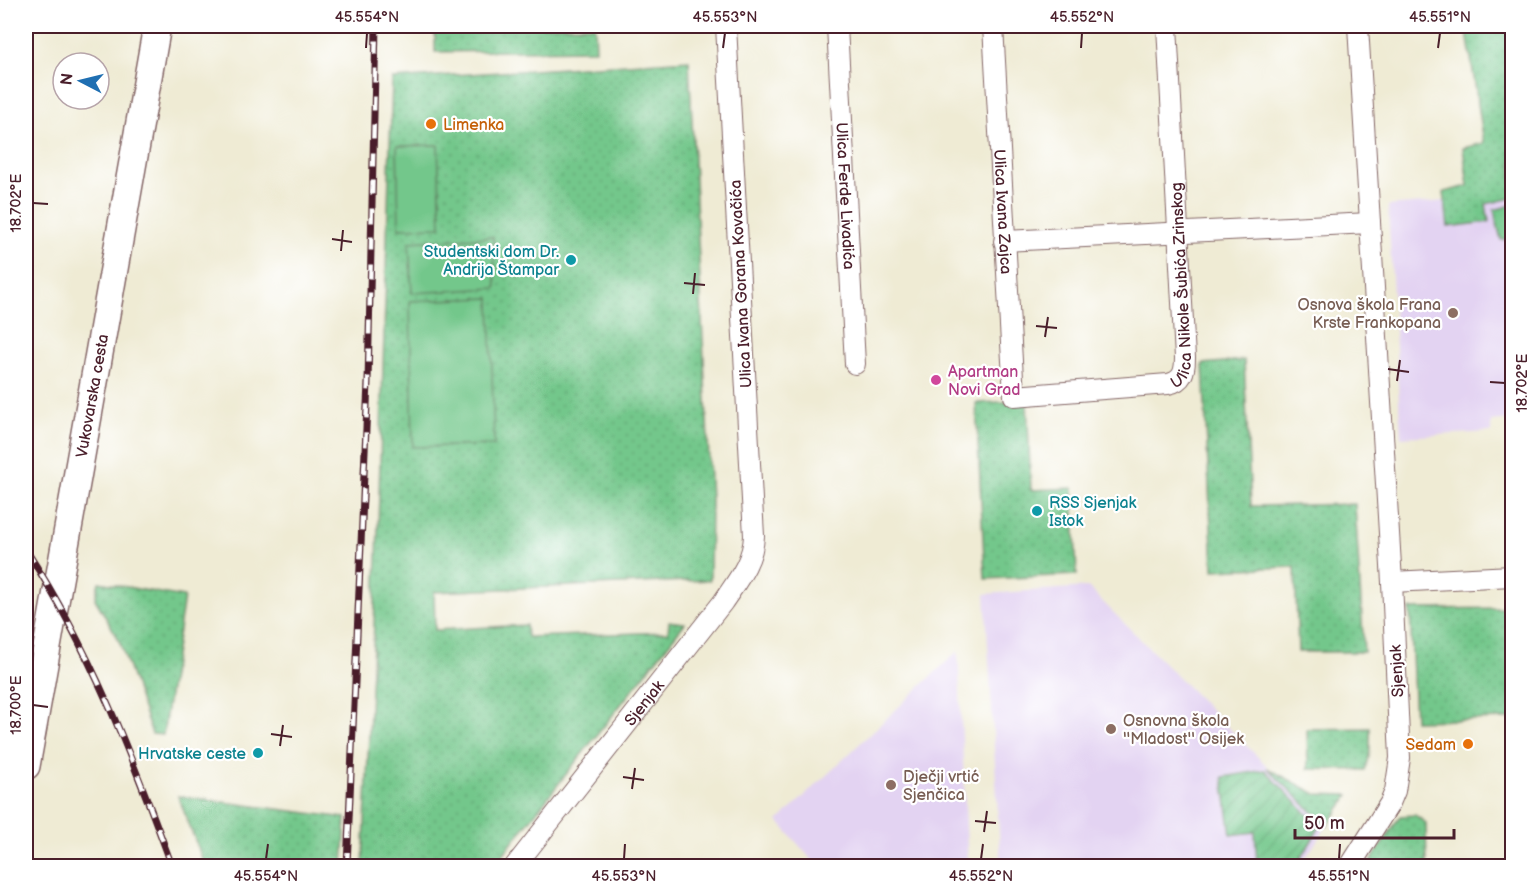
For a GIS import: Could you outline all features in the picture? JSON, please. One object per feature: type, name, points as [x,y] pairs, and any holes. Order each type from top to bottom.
[{"type":"main road","name":"Vukovarska cesta","points":[[26,766],[157,26]]},
{"type":"street","name":"Ulica Ivana Gorana Kovačića","points":[[726,26],[754,543]]},
{"type":"street","name":"Ulica Ferde Livadića","points":[[837,26],[855,364]]},
{"type":"street","name":"Ulica Ivana Zajca","points":[[993,26],[1014,396]]},
{"type":"street","name":"Ulica Nikole Šubića Zrinskog","points":[[1014,396],[1176,382],[1183,376],[1185,358],[1167,26]]},
{"type":"street","name":"Sjenjak","points":[[1350,867],[1390,802],[1398,775],[1400,758],[1392,582],[1358,26]]},
{"type":"street","points":[[1004,241],[1370,223]]},
{"type":"street","name":"Sjenjak","points":[[525,863],[723,602],[748,564],[754,543]]},
{"type":"street","points":[[1392,582],[1512,576]]},
{"type":"shaded area","name":"Osnova škola Frana Krste Frankopana","points":[[1466,26],[1512,26],[1512,419],[1491,421],[1491,432],[1401,437],[1388,206],[1445,201],[1444,192],[1468,186],[1463,148],[1484,143]]},
{"type":"shaded area","name":"Osnovna škola ''Mladost'' Osijek","points":[[1088,587],[1327,826],[1300,866],[1001,866],[985,594]]},
{"type":"shaded area","name":"Dječji vrtić Sjenčica","points":[[958,651],[968,866],[817,866],[778,821]]},
{"type":"green space","points":[[435,26],[595,26],[596,50],[435,52]]},
{"type":"green space","points":[[1466,26],[1512,26],[1512,198],[1486,204],[1489,222],[1448,227],[1444,192],[1468,186],[1463,148],[1484,143]]},
{"type":"green space","points":[[689,60],[711,499],[710,580],[434,592],[435,630],[526,625],[527,637],[668,632],[669,621],[685,623],[494,866],[363,866],[377,557],[392,79]]},
{"type":"green space","points":[[438,145],[441,227],[399,228],[397,146]]},
{"type":"green space","points":[[1512,205],[1512,238],[1501,240],[1494,210]]},
{"type":"green space","points":[[493,237],[496,288],[412,293],[409,242]]},
{"type":"green space","points":[[490,298],[494,445],[413,447],[410,301]]},
{"type":"green space","points":[[1244,360],[1251,506],[1355,504],[1364,652],[1298,652],[1295,567],[1213,570],[1203,364]]},
{"type":"green space","points":[[1027,401],[1031,490],[1073,488],[1077,575],[985,579],[976,403]]},
{"type":"green space","points":[[99,582],[184,597],[163,735],[152,734],[119,640],[95,599]]},
{"type":"green space","points":[[1512,608],[1512,719],[1415,721],[1410,609]]},
{"type":"green space","points":[[1370,728],[1369,755],[1365,770],[1308,769],[1307,729]]},
{"type":"green space","points":[[1267,768],[1316,794],[1349,795],[1327,826]]},
{"type":"green space","points":[[1265,770],[1320,827],[1296,866],[1257,866],[1255,832],[1231,835],[1223,777]]},
{"type":"green space","points":[[178,796],[346,818],[343,866],[205,866]]},
{"type":"green space","points":[[1415,815],[1426,823],[1427,866],[1368,866],[1400,816]]},
{"type":"railway","points":[[347,866],[368,382],[376,26]]},
{"type":"railway","points":[[26,550],[49,587],[90,664],[125,744],[172,866]]},
{"type":"place","name":"Limenka","points":[[431,124]]},
{"type":"place","name":"Studentski dom Dr. Andrija Štampar","points":[[571,260]]},
{"type":"place","name":"Osnova škola Frana Krste Frankopana","points":[[1453,313]]},
{"type":"place","name":"Apartman Novi Grad","points":[[936,380]]},
{"type":"place","name":"RSS Sjenjak Istok","points":[[1037,511]]},
{"type":"place","name":"Osnovna škola ''Mladost'' Osijek","points":[[1111,729]]},
{"type":"place","name":"Sedam","points":[[1468,744]]},
{"type":"place","name":"Hrvatske ceste","points":[[258,753]]},
{"type":"place","name":"Dječji vrtić Sjenčica","points":[[891,785]]}]
